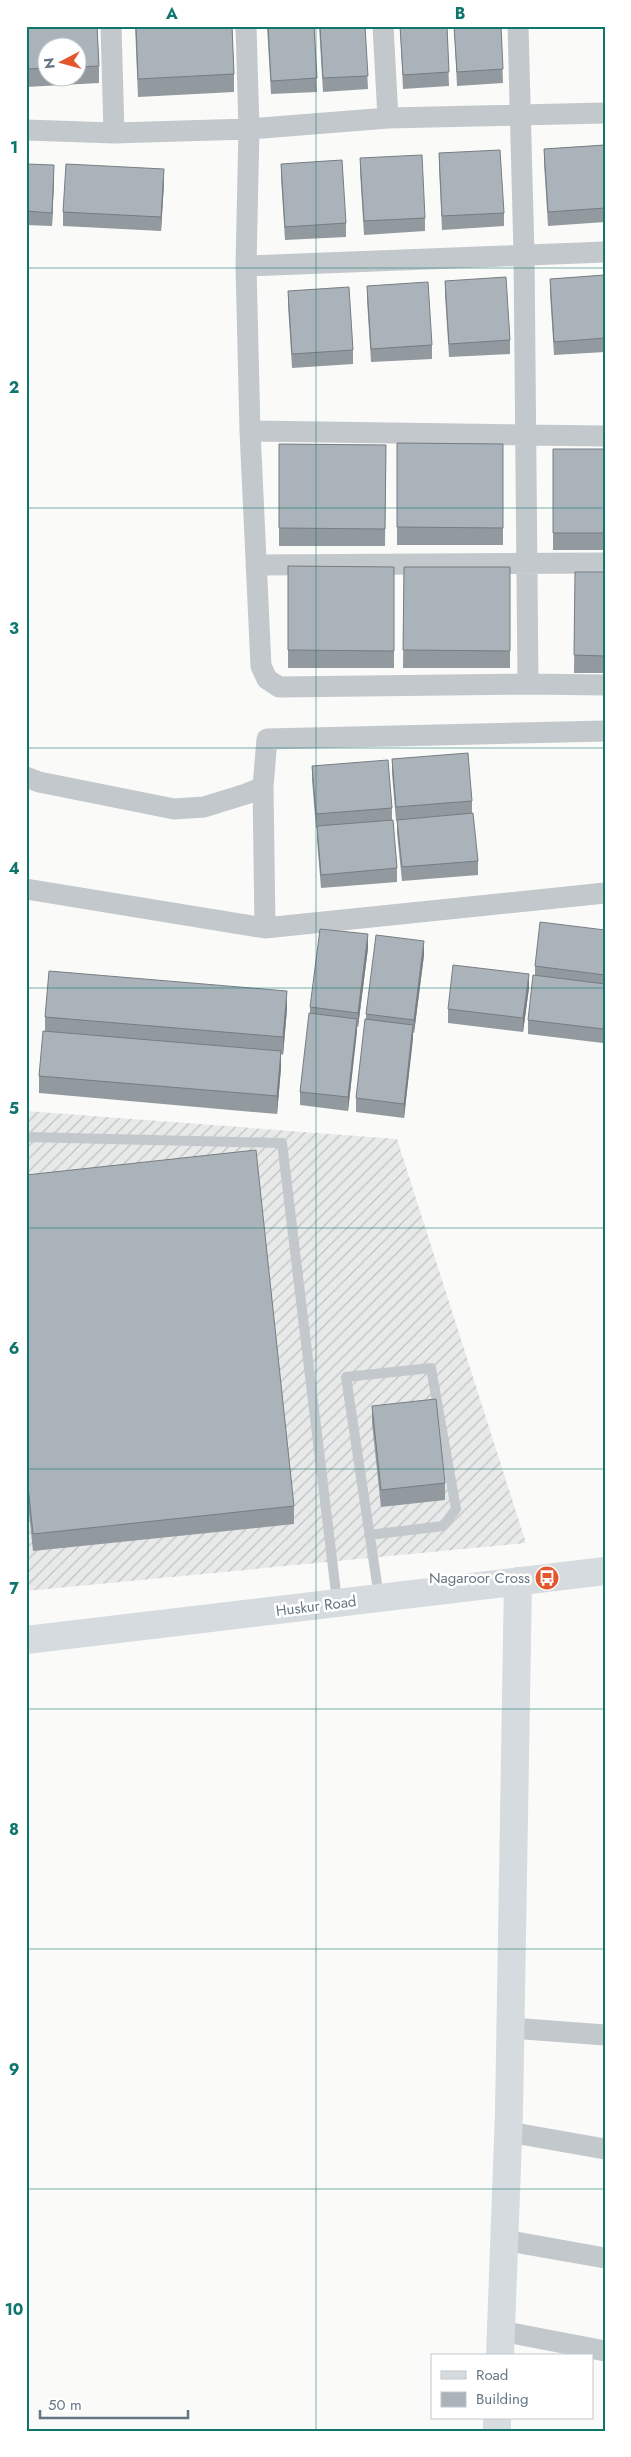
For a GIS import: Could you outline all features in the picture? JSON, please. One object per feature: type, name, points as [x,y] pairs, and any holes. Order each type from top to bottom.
[{"type":"street","points":[[110,26],[114,133]]},
{"type":"street","points":[[246,26],[249,129],[246,266],[250,431],[261,666],[267,679],[279,688],[528,684],[605,685]]},
{"type":"street","points":[[383,26],[388,118]]},
{"type":"street","points":[[518,26],[527,436],[526,563],[528,684]]},
{"type":"street","points":[[26,130],[114,133],[249,129],[388,118],[605,114]]},
{"type":"street","points":[[246,266],[605,252]]},
{"type":"street","points":[[250,431],[605,436]]},
{"type":"street","points":[[256,565],[605,563]]},
{"type":"street","points":[[265,928],[263,787],[267,739],[605,731]]},
{"type":"street","points":[[26,777],[40,782],[174,809],[204,806],[263,787]]},
{"type":"street","points":[[26,889],[265,928],[605,893]]},
{"type":"street","name":"Huskur Road","points":[[26,1640],[605,1571]]},
{"type":"street","points":[[518,1581],[509,2132],[501,2343],[605,2351]]},
{"type":"street","points":[[511,2028],[605,2035]]},
{"type":"street","points":[[509,2132],[605,2149]]},
{"type":"street","points":[[504,2240],[605,2258]]},
{"type":"lane","points":[[26,1137],[282,1144],[338,1604]]},
{"type":"lane","points":[[369,1535],[443,1526],[456,1509],[431,1368],[346,1377],[369,1535],[380,1598]]},
{"type":"shaded area","points":[[26,1111],[397,1139],[526,1543],[26,1591]]},
{"type":"building","points":[[26,26],[97,26],[99,66],[88,67],[88,38],[38,38],[38,68],[26,69]]},
{"type":"building","points":[[136,26],[232,26],[234,74],[138,79]]},
{"type":"building","points":[[268,26],[314,26],[317,78],[271,81]]},
{"type":"building","points":[[320,26],[365,26],[368,76],[323,78]]},
{"type":"building","points":[[400,26],[447,26],[449,72],[403,75]]},
{"type":"building","points":[[454,26],[501,26],[503,69],[457,72]]},
{"type":"building","points":[[605,145],[605,208],[548,212],[544,149]]},
{"type":"building","points":[[500,150],[504,213],[442,216],[439,153]]},
{"type":"building","points":[[422,155],[425,218],[364,221],[360,158]]},
{"type":"building","points":[[342,160],[346,223],[285,227],[281,164]]},
{"type":"building","points":[[26,164],[54,165],[52,213],[26,211]]},
{"type":"building","points":[[66,164],[164,169],[161,217],[63,212]]},
{"type":"building","points":[[605,275],[605,338],[554,342],[550,279]]},
{"type":"building","points":[[506,277],[510,340],[449,344],[445,281]]},
{"type":"building","points":[[428,282],[432,345],[371,349],[367,286]]},
{"type":"building","points":[[349,287],[353,350],[292,354],[288,291]]},
{"type":"building","points":[[397,443],[503,444],[503,528],[397,527]]},
{"type":"building","points":[[279,444],[386,445],[385,529],[279,528]]},
{"type":"building","points":[[553,449],[605,449],[605,533],[553,533]]},
{"type":"building","points":[[288,566],[394,567],[394,651],[288,650]]},
{"type":"building","points":[[404,567],[510,567],[510,651],[403,650]]},
{"type":"building","points":[[575,572],[605,572],[605,656],[574,655]]},
{"type":"building","points":[[468,753],[472,801],[396,807],[392,759]]},
{"type":"building","points":[[388,760],[392,808],[316,814],[312,766]]},
{"type":"building","points":[[473,813],[478,861],[402,867],[397,820]]},
{"type":"building","points":[[393,820],[397,868],[321,875],[317,826]]},
{"type":"building","points":[[26,904],[28,904],[26,925]]},
{"type":"building","points":[[540,922],[605,930],[605,975],[535,966]]},
{"type":"building","points":[[320,929],[368,934],[358,1013],[310,1007]]},
{"type":"building","points":[[376,935],[424,941],[414,1020],[366,1014]]},
{"type":"building","points":[[453,965],[529,974],[523,1018],[448,1009]]},
{"type":"building","points":[[49,971],[287,991],[283,1037],[45,1017]]},
{"type":"building","points":[[533,975],[605,984],[603,1029],[528,1020]]},
{"type":"building","points":[[309,1013],[357,1019],[348,1097],[300,1092]]},
{"type":"building","points":[[365,1019],[413,1025],[404,1104],[356,1098]]},
{"type":"building","points":[[43,1031],[281,1051],[277,1096],[39,1076]]},
{"type":"building","points":[[256,1150],[294,1506],[33,1534],[26,1466],[26,1175]]},
{"type":"building","points":[[436,1399],[445,1483],[381,1490],[372,1406]]},
{"type":"place","name":"Nagaroor Cross","points":[[547,1578]]}]
